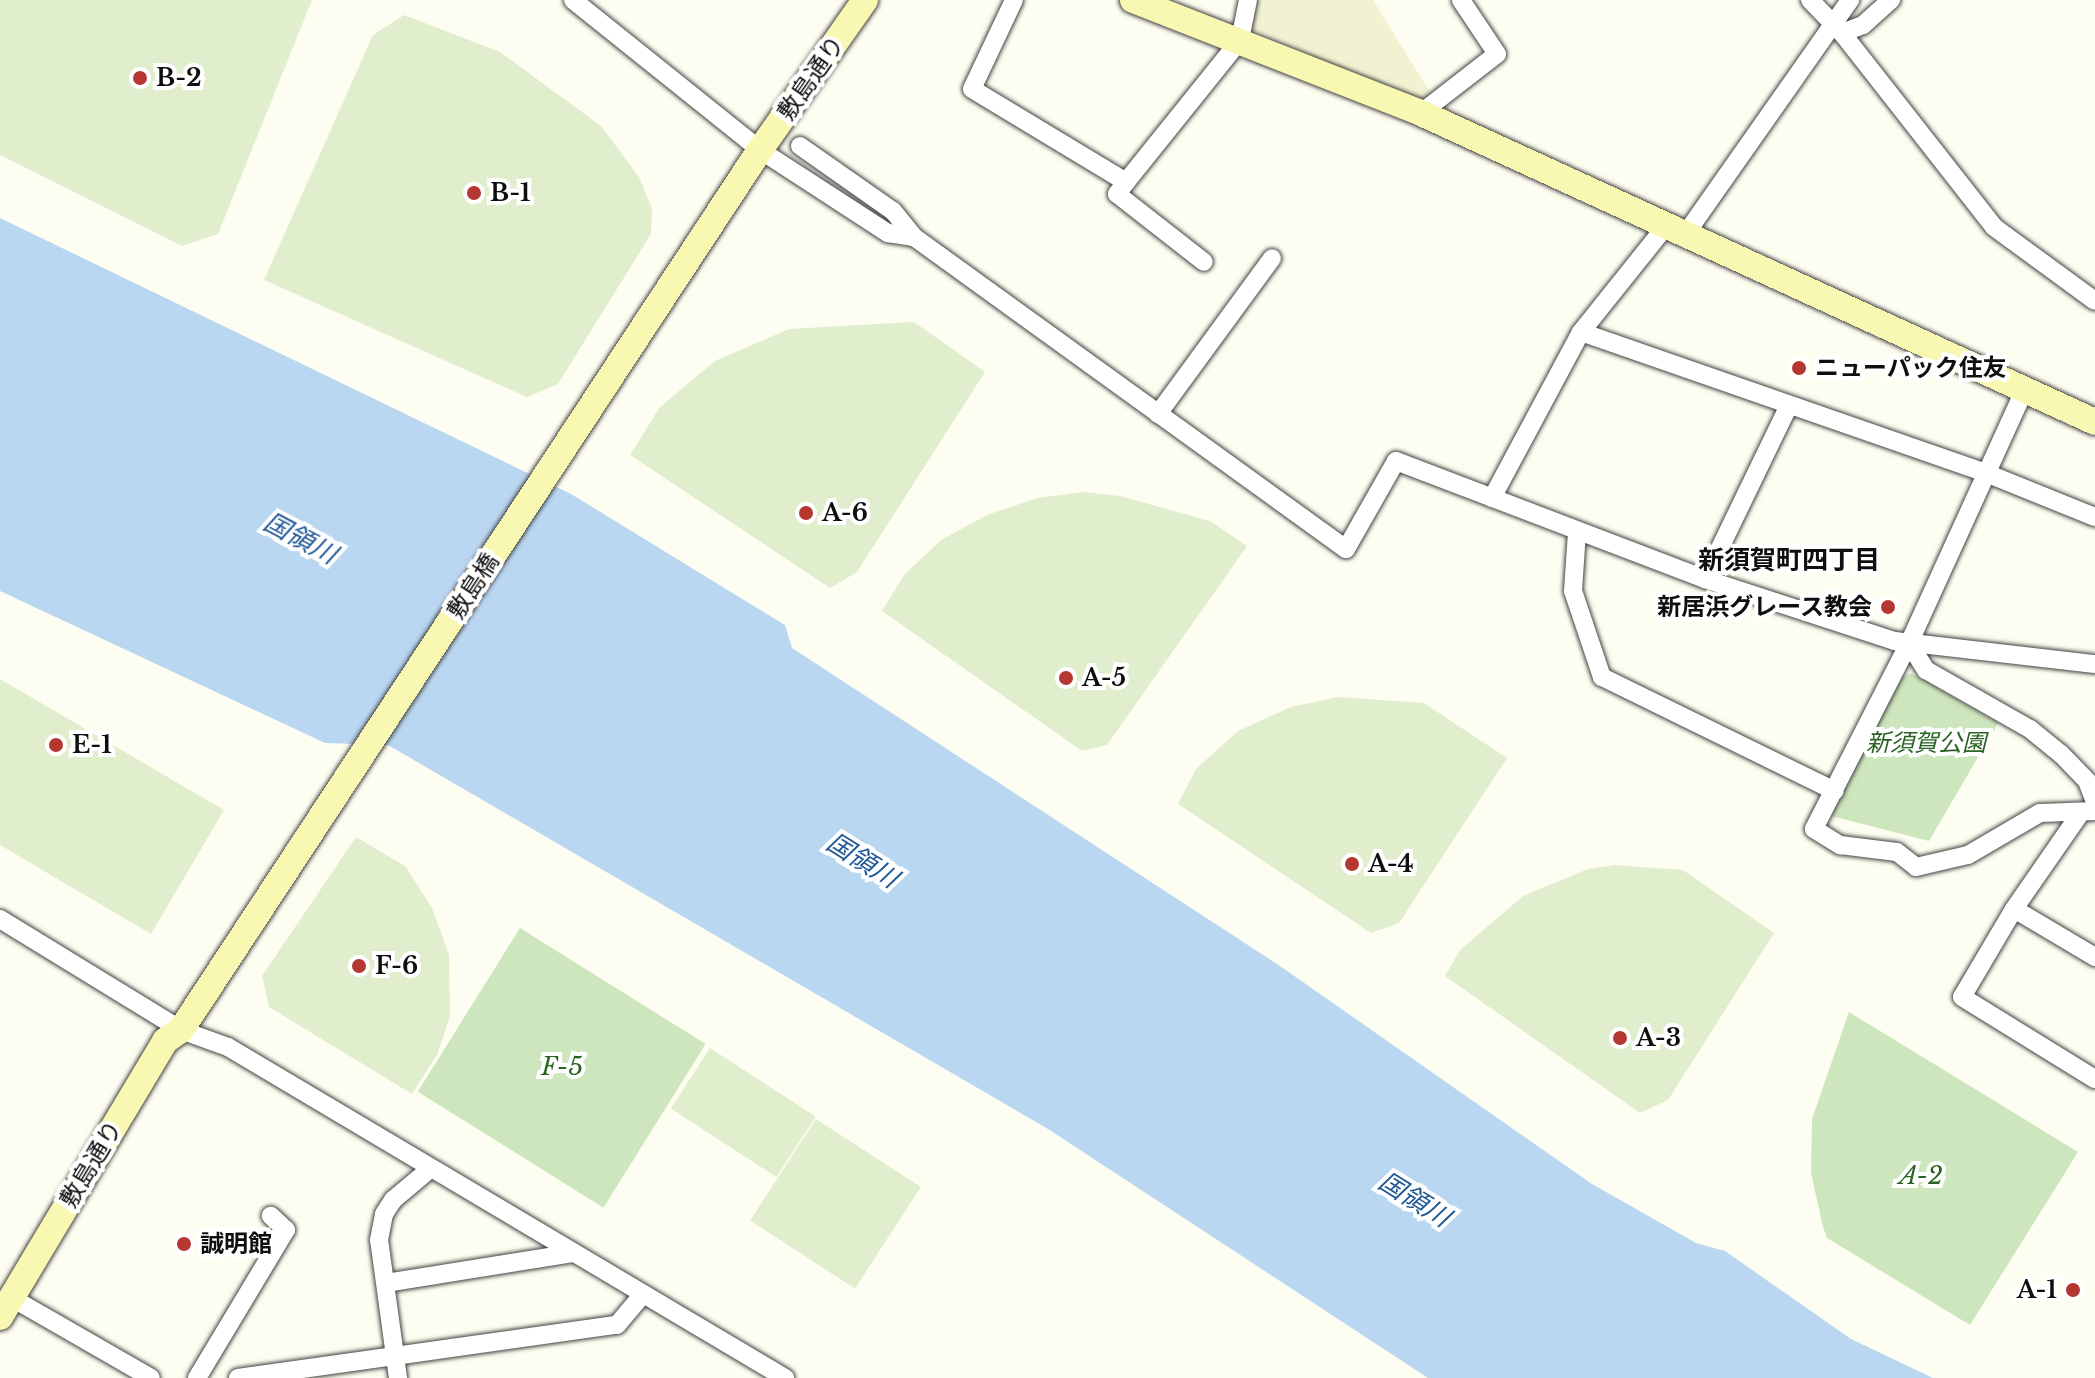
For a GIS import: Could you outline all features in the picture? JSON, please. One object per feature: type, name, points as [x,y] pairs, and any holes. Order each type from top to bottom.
[{"type":"street","points":[[573,0],[759,153],[888,233],[914,237]]},
{"type":"street","name":"敷島通り","points":[[759,153],[865,0]]},
{"type":"street","points":[[1014,0],[972,89],[1126,182]]},
{"type":"street","points":[[1133,0],[1421,113],[2095,422]]},
{"type":"street","points":[[1204,262],[1117,194],[1240,40],[1248,0]]},
{"type":"street","points":[[1421,113],[1497,54],[1461,0]]},
{"type":"street","points":[[1810,0],[1838,28],[1994,227],[2095,301]]},
{"type":"street","points":[[1492,498],[1581,332],[1676,229],[1838,28],[1850,0]]},
{"type":"street","points":[[1838,28],[1863,25],[1891,0]]},
{"type":"street","points":[[800,146],[893,211],[914,237],[1346,549],[1396,461],[1705,579],[1909,643],[2095,664]]},
{"type":"street","name":"敷島橋","points":[[185,1023],[759,153]]},
{"type":"street","points":[[1158,414],[1272,258]]},
{"type":"street","points":[[1581,332],[1986,473],[2095,517]]},
{"type":"street","points":[[2024,391],[1909,643],[1814,829],[1840,845],[1897,852],[1916,867],[1968,855],[2040,813],[2087,813]]},
{"type":"street","points":[[1705,579],[1789,405]]},
{"type":"street","points":[[1577,532],[1573,591],[1602,677],[1835,791]]},
{"type":"street","points":[[1909,643],[1926,670],[2030,729],[2061,754],[2087,781],[2095,802]]},
{"type":"street","points":[[2087,813],[2014,909],[1962,997],[2095,1079]]},
{"type":"street","points":[[2014,909],[2095,957]]},
{"type":"street","points":[[0,919],[228,1047],[785,1378]]},
{"type":"street","name":"敷島通り","points":[[6,1307],[165,1041],[185,1023]]},
{"type":"street","points":[[398,1378],[379,1240],[384,1214],[430,1169]]},
{"type":"street","points":[[197,1378],[286,1230],[271,1216]]},
{"type":"street","points":[[386,1283],[573,1253]]},
{"type":"street","points":[[238,1378],[617,1325],[643,1294]]},
{"type":"street","points":[[6,1307],[151,1378]]},
{"type":"green space","name":"B-2","points":[[0,0],[312,0],[218,234],[182,246],[0,155]]},
{"type":"green space","points":[[1252,0],[1373,0],[1430,92],[1437,93],[1423,104],[1255,31],[1250,25]]},
{"type":"green space","name":"B-1","points":[[404,15],[500,52],[601,126],[639,177],[652,209],[651,234],[558,384],[527,397],[264,280],[373,35]]},
{"type":"green space","name":"A-6","points":[[914,322],[985,372],[857,572],[830,588],[630,455],[660,407],[715,361],[789,329]]},
{"type":"green space","name":"A-5","points":[[1084,492],[1120,496],[1210,521],[1247,546],[1107,745],[1082,751],[882,611],[904,575],[941,540],[987,515],[1037,498]]},
{"type":"green space","name":"新須賀公園","points":[[1911,673],[1998,723],[1929,841],[1831,816],[1901,678]]},
{"type":"green space","name":"E-1","points":[[0,679],[224,810],[151,934],[0,845]]},
{"type":"green space","name":"A-4","points":[[1338,697],[1424,703],[1507,758],[1399,923],[1371,933],[1178,804],[1196,769],[1238,731],[1291,707]]},
{"type":"green space","name":"F-6","points":[[356,837],[405,866],[432,908],[449,955],[450,1016],[437,1055],[412,1094],[269,1007],[262,976]]},
{"type":"green space","name":"A-3","points":[[1615,865],[1683,870],[1774,933],[1668,1100],[1640,1113],[1445,976],[1460,950],[1523,896],[1588,869]]},
{"type":"green space","name":"F-5","points":[[520,928],[706,1044],[603,1208],[418,1092]]},
{"type":"green space","name":"A-2","points":[[1849,1012],[2078,1152],[1970,1325],[1827,1238],[1811,1173],[1812,1119]]},
{"type":"green space","points":[[710,1048],[816,1117],[776,1177],[671,1108]]},
{"type":"green space","points":[[816,1119],[921,1187],[855,1289],[750,1220]]},
{"type":"water","name":"国領川","points":[[0,218],[571,494],[785,625],[792,648],[1280,966],[1592,1184],[1696,1243],[1725,1251],[1851,1339],[1933,1378],[1428,1378],[1048,1129],[388,745],[325,743],[0,591]]},
{"type":"place","name":"B-2","points":[[140,78]]},
{"type":"place","name":"B-1","points":[[474,193]]},
{"type":"place","name":"ニューパック住友","points":[[1799,368]]},
{"type":"place","name":"A-6","points":[[806,513]]},
{"type":"place","name":"新居浜グレース教会","points":[[1888,607]]},
{"type":"place","name":"A-5","points":[[1066,678]]},
{"type":"place","name":"E-1","points":[[56,745]]},
{"type":"place","name":"A-4","points":[[1352,864]]},
{"type":"place","name":"F-6","points":[[359,966]]},
{"type":"place","name":"A-3","points":[[1620,1038]]},
{"type":"place","name":"誠明館","points":[[184,1244]]},
{"type":"place","name":"A-1","points":[[2073,1290]]},
{"type":"district","name":"新須賀町四丁目","points":[[1789,561]]}]
